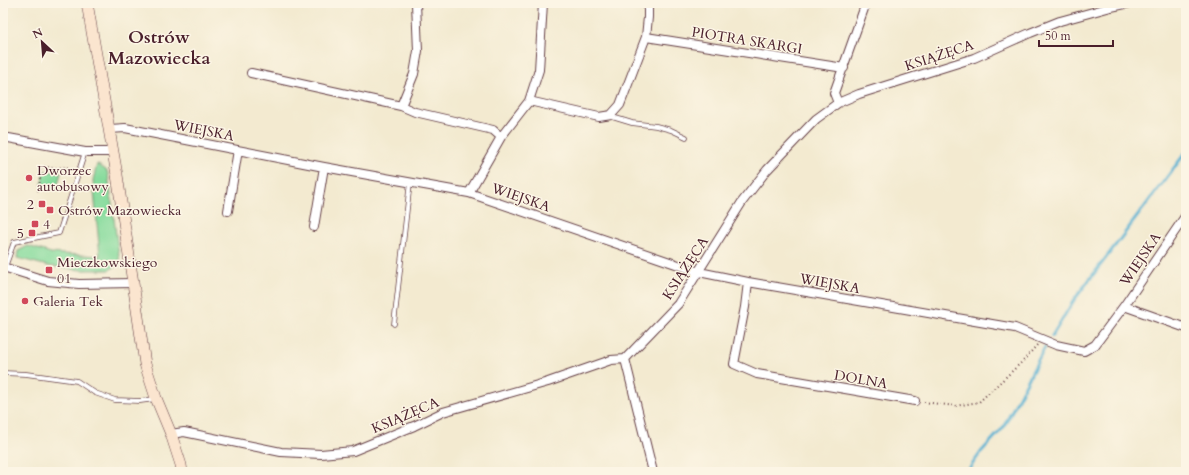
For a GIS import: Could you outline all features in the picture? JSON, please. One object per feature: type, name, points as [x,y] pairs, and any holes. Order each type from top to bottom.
[{"type":"street","points":[[88,3],[110,129],[145,364],[156,398],[171,434],[182,472]]},
{"type":"street","points":[[401,106],[414,74],[418,50],[416,3]]},
{"type":"street","points":[[469,193],[502,137],[528,101],[539,70],[544,3]]},
{"type":"street","points":[[528,101],[599,117],[611,115],[620,105],[646,37],[648,3]]},
{"type":"street","points":[[838,103],[834,93],[866,3]]},
{"type":"street","name":"KSIĄŻĘCA","points":[[171,434],[184,432],[281,452],[321,454],[353,451],[414,426],[443,412],[548,382],[611,360],[625,359],[678,304],[742,202],[767,170],[816,119],[838,103],[859,94],[974,58],[1030,33],[1060,22],[1130,3]]},
{"type":"street","name":"PIOTRA SKARGI","points":[[646,37],[844,68]]},
{"type":"street","points":[[251,72],[401,106],[415,112],[493,130],[502,137]]},
{"type":"street","name":"WIEJSKA","points":[[110,129],[125,128],[324,167],[469,193],[699,272],[748,282],[1015,328],[1056,345],[1084,351],[1095,345],[1124,306],[1186,215]]},
{"type":"street","points":[[3,137],[85,152],[113,152]]},
{"type":"street","points":[[228,211],[238,150]]},
{"type":"street","points":[[314,227],[324,167]]},
{"type":"street","points":[[4,268],[56,282],[79,284],[133,283]]},
{"type":"street","name":"DOLNA","points":[[748,282],[745,307],[734,364],[757,374],[915,401]]},
{"type":"street","points":[[1124,306],[1186,328]]},
{"type":"street","points":[[625,359],[653,472]]},
{"type":"lane","points":[[607,115],[632,123],[656,126],[671,130],[686,137]]},
{"type":"lane","points":[[4,268],[14,242],[59,233],[85,152]]},
{"type":"lane","points":[[394,324],[410,182]]},
{"type":"lane","points":[[3,372],[77,381],[94,393],[115,400],[140,401],[156,398]]},
{"type":"path","points":[[38,190],[41,180],[39,172],[41,166],[51,168],[68,168]]},
{"type":"path","points":[[915,401],[954,406],[979,402],[1036,348],[1041,339]]},
{"type":"green space","points":[[97,164],[106,170],[108,174],[120,264],[109,270],[81,270],[48,266],[17,258],[18,251],[28,246],[51,253],[100,256],[93,180]]},
{"type":"green space","points":[[43,171],[61,172],[58,185],[42,187]]},
{"type":"waterway","points":[[1052,336],[1074,300],[1186,152]]},
{"type":"waterway","points":[[967,472],[981,452],[1003,428],[1045,347]]},
{"type":"place","name":"Dworzec autobusowy","points":[[29,178]]},
{"type":"place","name":"2","points":[[42,204]]},
{"type":"place","name":"Ostrów Mazowiecka","points":[[50,210]]},
{"type":"place","name":"4","points":[[35,224]]},
{"type":"place","name":"5","points":[[32,233]]},
{"type":"place","name":"Mieczkowskiego 01","points":[[49,270]]},
{"type":"place","name":"Galeria Tek","points":[[25,301]]},
{"type":"district","name":"Ostrów Mazowiecka","points":[[159,47]]}]
